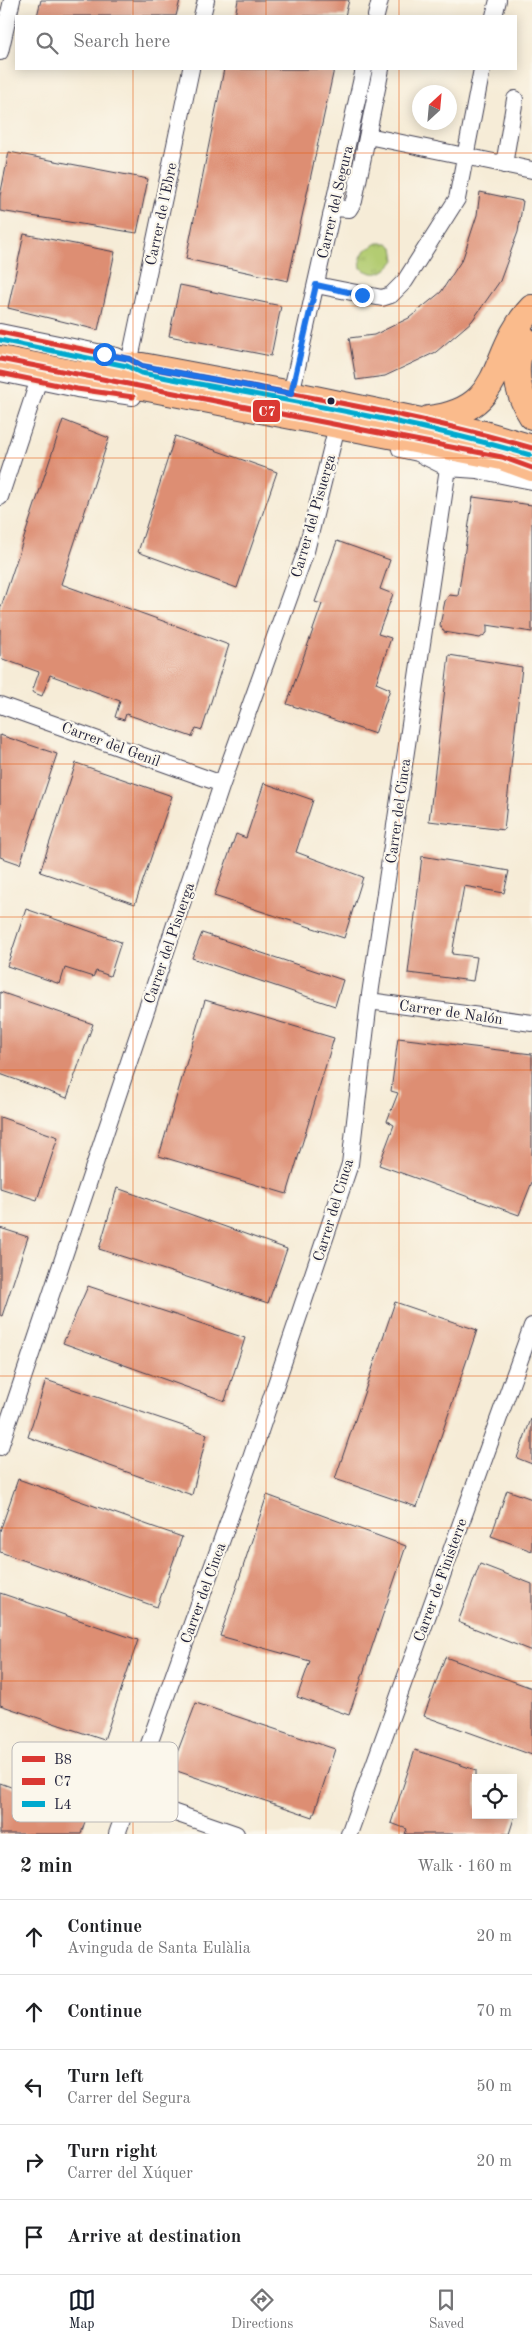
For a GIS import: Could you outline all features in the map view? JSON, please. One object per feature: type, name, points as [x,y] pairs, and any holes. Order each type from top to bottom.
[{"type":"main road","points":[[422,420],[447,417],[465,410],[482,397],[490,386],[514,332],[532,308]]},
{"type":"main road","points":[[532,326],[520,350],[516,372],[519,390],[532,416]]},
{"type":"main road","points":[[0,347],[532,453]]},
{"type":"main road","points":[[0,359],[45,375],[502,457],[532,468]]},
{"type":"main road","points":[[94,366],[136,363],[422,420],[484,434],[532,448]]},
{"type":"main road","points":[[418,453],[532,468]]},
{"type":"street","points":[[0,52],[12,0]]},
{"type":"street","points":[[202,15],[206,0]]},
{"type":"street","points":[[376,15],[380,0]]},
{"type":"street","points":[[494,15],[498,0]]},
{"type":"street","name":"Carrer de l'Ebre","points":[[136,363],[191,70]]},
{"type":"street","name":"Carrer del Segura","points":[[291,394],[364,70]]},
{"type":"street","points":[[333,208],[349,209],[354,201],[382,70]]},
{"type":"street","points":[[316,285],[382,298],[391,296],[409,275],[456,199],[482,70]]},
{"type":"street","points":[[504,165],[516,99]]},
{"type":"street","points":[[368,136],[464,158],[532,170]]},
{"type":"street","points":[[0,332],[136,363]]},
{"type":"street","points":[[0,373],[45,375],[129,396],[334,438],[418,453],[448,468],[477,470],[532,481]]},
{"type":"street","points":[[0,498],[45,375]]},
{"type":"street","name":"Carrer del Pisuerga","points":[[0,1447],[222,784],[306,550],[334,438]]},
{"type":"street","name":"Carrer del Cinca","points":[[149,1742],[251,1458],[350,1164],[369,1000],[448,468]]},
{"type":"street","name":"Carrer del Genil","points":[[0,705],[222,784]]},
{"type":"street","name":"Carrer de Nalón","points":[[369,1000],[532,1023]]},
{"type":"street","name":"Carrer de Finisterre","points":[[349,1834],[532,1326]]},
{"type":"street","points":[[178,1814],[236,1834]]},
{"type":"street","name":"Carrer del Cinca","points":[[116,1834],[120,1822]]},
{"type":"green space","points":[[378,243],[388,243],[393,247],[395,260],[384,271],[371,273],[361,268],[360,259],[365,250]]},
{"type":"building","points":[[41,0],[180,0],[176,15],[37,15]]},
{"type":"building","points":[[238,0],[349,0],[345,15],[235,15]]},
{"type":"building","points":[[224,70],[334,70],[288,281],[186,259]]},
{"type":"building","points":[[9,152],[148,179],[137,233],[0,211],[0,196]]},
{"type":"building","points":[[480,192],[523,201],[518,232],[500,281],[472,321],[436,352],[385,376],[356,380],[349,338],[374,335],[409,318],[441,292],[463,258],[477,215]]},
{"type":"building","points":[[24,234],[115,252],[98,330],[8,308]]},
{"type":"building","points":[[180,285],[281,306],[271,356],[169,336]]},
{"type":"building","points":[[63,420],[109,438],[61,584],[229,645],[202,730],[196,728],[192,737],[126,714],[124,720],[115,717],[120,701],[50,675],[42,696],[32,692],[39,672],[0,658],[0,610]]},
{"type":"building","points":[[175,436],[277,472],[237,588],[138,552]]},
{"type":"building","points":[[473,497],[532,505],[532,632],[487,625],[487,633],[480,638],[444,632],[440,625],[445,601],[449,595],[458,596]]},
{"type":"building","points":[[337,541],[390,560],[380,589],[393,594],[378,634],[391,638],[376,683],[390,689],[375,734],[287,704],[322,604],[315,602]]},
{"type":"building","points":[[449,655],[522,667],[504,830],[429,821]]},
{"type":"building","points":[[0,735],[57,754],[20,864],[0,857]]},
{"type":"building","points":[[76,763],[172,796],[135,904],[40,872]]},
{"type":"building","points":[[264,783],[313,800],[296,852],[363,877],[344,938],[214,896],[236,834],[246,838]]},
{"type":"building","points":[[422,856],[509,871],[504,893],[464,886],[452,954],[477,957],[473,981],[408,973]]},
{"type":"building","points":[[26,909],[121,942],[110,976],[96,971],[93,977],[65,968],[60,984],[7,966]]},
{"type":"building","points":[[202,933],[343,980],[335,1006],[192,958]]},
{"type":"building","points":[[0,992],[93,1024],[67,1098],[0,1074]]},
{"type":"building","points":[[205,1000],[334,1038],[287,1194],[159,1156]]},
{"type":"building","points":[[398,1038],[532,1054],[532,1182],[519,1215],[379,1165],[394,1125],[387,1121],[398,1093],[391,1091]]},
{"type":"building","points":[[0,1117],[58,1137],[37,1200],[0,1188]]},
{"type":"building","points":[[117,1188],[287,1249],[268,1303],[99,1249]]},
{"type":"building","points":[[0,1228],[28,1237],[2,1316],[0,1315]]},
{"type":"building","points":[[88,1286],[245,1338],[225,1401],[63,1343]]},
{"type":"building","points":[[395,1302],[477,1330],[417,1507],[335,1479]]},
{"type":"building","points":[[46,1380],[207,1434],[192,1495],[28,1437]]},
{"type":"building","points":[[532,1420],[532,1464],[517,1458]]},
{"type":"building","points":[[18,1479],[182,1537],[157,1607],[0,1552],[0,1531]]},
{"type":"building","points":[[507,1490],[532,1499],[532,1551],[491,1536]]},
{"type":"building","points":[[267,1495],[406,1546],[349,1715],[297,1697],[310,1661],[220,1636]]},
{"type":"building","points":[[480,1564],[532,1584],[532,1651],[458,1622]]},
{"type":"building","points":[[0,1593],[138,1640],[104,1740],[0,1705]]},
{"type":"building","points":[[445,1657],[532,1688],[532,1755],[424,1716]]},
{"type":"building","points":[[196,1703],[335,1749],[313,1817],[178,1771],[178,1751]]},
{"type":"building","points":[[415,1750],[476,1770],[476,1774],[472,1774],[472,1819],[514,1819],[509,1834],[405,1834],[407,1829],[391,1823]]},
{"type":"building","points":[[0,1783],[12,1787],[12,1822],[85,1822],[81,1834],[0,1834]]},
{"type":"transit line","name":"B8","points":[[0,332],[130,359],[142,366],[387,412],[532,448]]},
{"type":"transit line","name":"L4","points":[[0,340],[127,366],[141,373],[385,419],[530,455]]},
{"type":"transit line","name":"C7","points":[[0,359],[502,457],[532,468]]},
{"type":"transit line","name":"B8","points":[[0,373],[77,389],[133,397]]},
{"type":"route","points":[[104,354],[130,359],[142,366],[291,394],[316,285],[362,295]]}]
